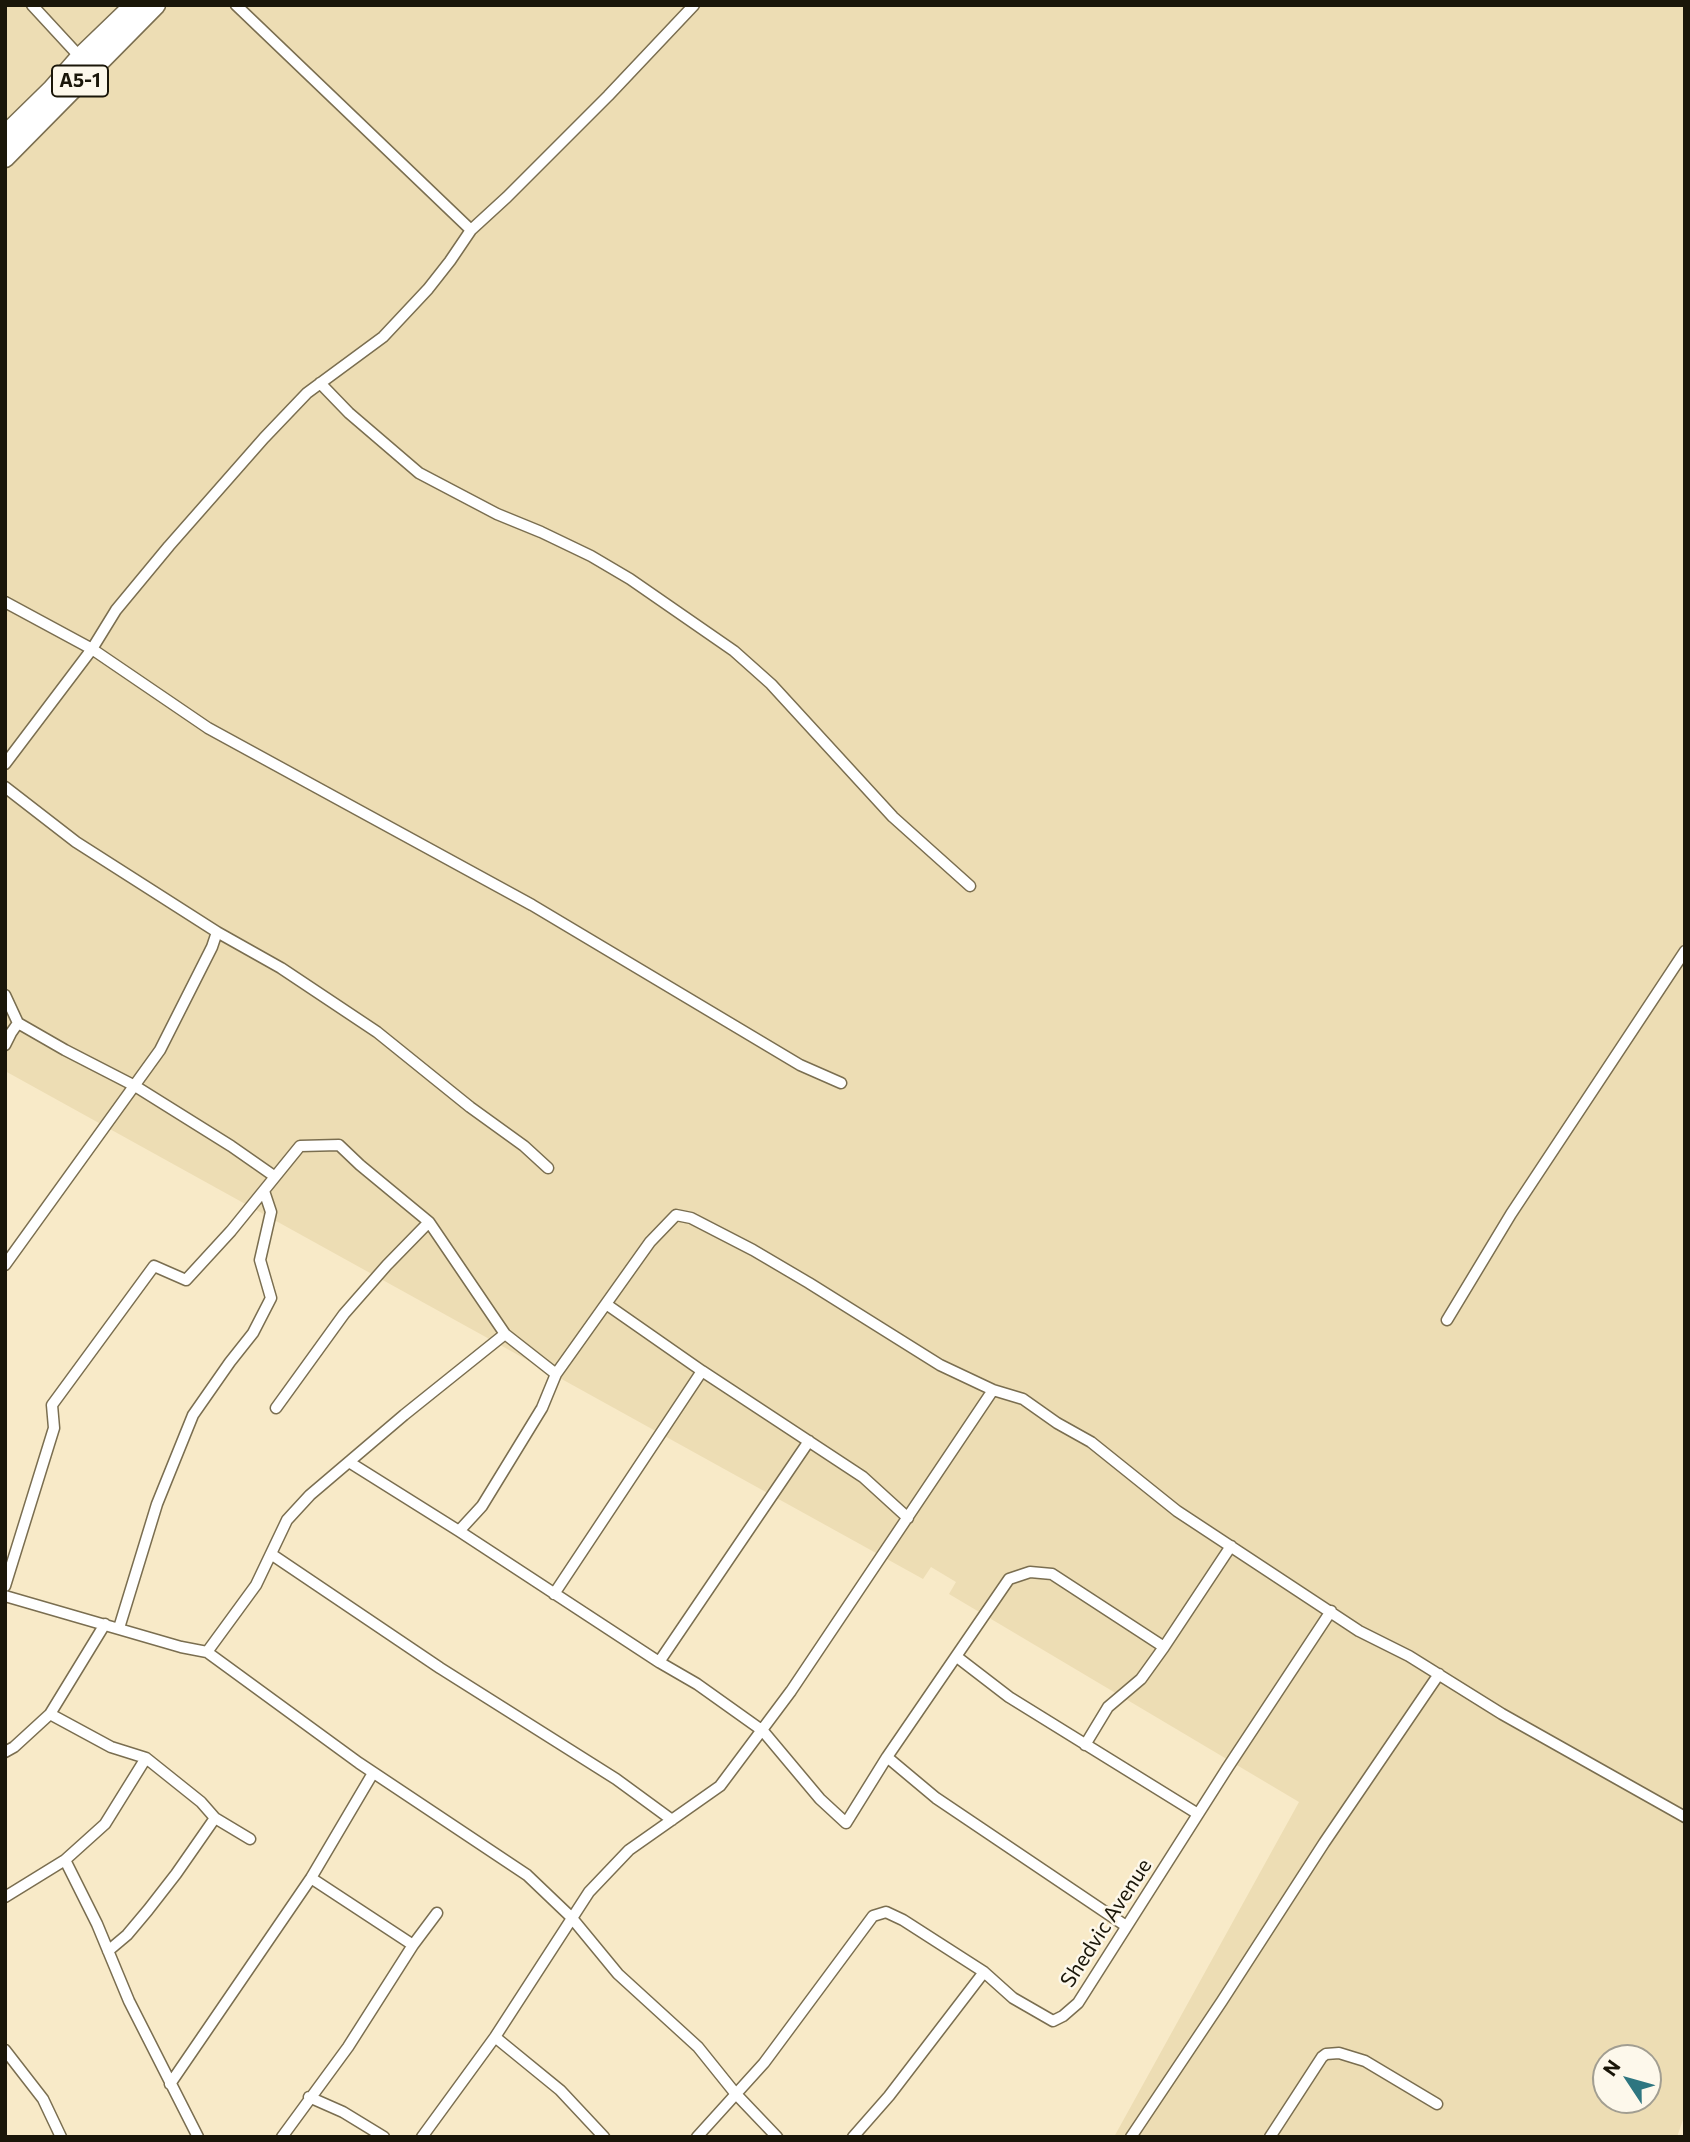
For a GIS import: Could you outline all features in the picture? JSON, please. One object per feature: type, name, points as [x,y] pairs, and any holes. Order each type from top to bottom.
[{"type":"highway","name":"A5-1","points":[[5,135],[134,5]]},
{"type":"highway","name":"A5-1","points":[[5,159],[156,5]]},
{"type":"street","points":[[32,5],[80,57]]},
{"type":"street","points":[[236,5],[471,230]]},
{"type":"street","points":[[5,764],[92,649],[116,610],[264,438],[307,393],[383,337],[428,289],[471,230],[608,96],[694,5]]},
{"type":"street","points":[[320,383],[349,414],[419,473],[497,514],[591,556],[640,586],[734,651],[771,684],[892,817],[970,886]]},
{"type":"street","points":[[5,602],[92,649],[208,728],[532,905],[800,1065],[841,1083]]},
{"type":"street","points":[[5,787],[76,842],[217,932],[281,968],[377,1032],[470,1107],[524,1146],[548,1168]]},
{"type":"street","points":[[5,1265],[160,1050],[217,932]]},
{"type":"street","points":[[1447,1320],[1511,1214],[1685,951]]},
{"type":"street","points":[[5,995],[18,1023],[135,1086],[274,1176]]},
{"type":"street","points":[[5,1045],[18,1023]]},
{"type":"street","points":[[5,1586],[54,1428],[52,1405],[154,1266],[186,1280],[300,1146],[339,1145],[429,1222],[505,1334],[556,1374]]},
{"type":"street","points":[[119,1628],[158,1504],[192,1415],[253,1333],[271,1298],[260,1260],[271,1212],[264,1191]]},
{"type":"street","points":[[459,1531],[482,1506],[542,1408],[556,1374],[650,1242],[676,1215],[691,1218],[753,1250],[940,1365],[993,1391],[1023,1399],[1057,1423],[1091,1442],[1177,1511],[1359,1631],[1439,1674],[1502,1714],[1685,1817]]},
{"type":"street","points":[[276,1408],[344,1314],[429,1222]]},
{"type":"street","points":[[606,1304],[863,1477],[908,1518]]},
{"type":"street","points":[[207,1652],[256,1585],[287,1520],[310,1495],[505,1334]]},
{"type":"street","points":[[554,1594],[702,1371]]},
{"type":"street","points":[[422,2137],[495,2037],[589,1892],[629,1850],[720,1786],[762,1731],[993,1391]]},
{"type":"street","points":[[659,1662],[809,1441]]},
{"type":"street","points":[[349,1462],[697,1684],[762,1731],[820,1799],[846,1823],[1009,1579],[1030,1572],[1052,1574],[1164,1647]]},
{"type":"street","points":[[1085,1745],[1108,1707],[1141,1679],[1231,1546]]},
{"type":"street","points":[[271,1554],[440,1668],[615,1779],[672,1820]]},
{"type":"street","points":[[5,1596],[181,1647],[207,1652],[373,1773],[527,1875],[571,1917],[618,1974],[698,2047],[735,2093],[777,2137]]},
{"type":"street","name":"Shedvic Avenue","points":[[697,2137],[764,2063],[873,1916],[886,1912],[903,1920],[984,1972],[1013,1998],[1053,2021],[1063,2017],[1078,2003],[1331,1611]]},
{"type":"street","points":[[5,1752],[50,1714],[105,1624]]},
{"type":"street","points":[[957,1657],[1009,1696],[1198,1814]]},
{"type":"street","points":[[1131,2137],[1324,1843],[1439,1674]]},
{"type":"street","points":[[50,1714],[111,1747],[146,1758],[201,1802],[215,1818],[250,1839]]},
{"type":"street","points":[[5,1897],[65,1860],[105,1824],[146,1758]]},
{"type":"street","points":[[887,1758],[936,1798],[1126,1926]]},
{"type":"street","points":[[170,2084],[312,1878],[373,1773]]},
{"type":"street","points":[[108,1951],[127,1935],[148,1910],[215,1818]]},
{"type":"street","points":[[65,1860],[129,2001],[198,2137]]},
{"type":"street","points":[[312,1878],[413,1945]]},
{"type":"street","points":[[282,2137],[348,2047],[413,1945],[437,1913]]},
{"type":"street","points":[[852,2137],[890,2096],[984,1972]]},
{"type":"street","points":[[495,2037],[560,2090],[604,2137]]},
{"type":"street","points":[[5,2050],[43,2099],[61,2137]]},
{"type":"street","points":[[1270,2137],[1326,2054],[1339,2053],[1365,2061],[1437,2104]]},
{"type":"street","points":[[309,2097],[343,2112],[384,2137]]},
{"type":"shaded area","points":[[5,5],[1685,5],[1685,2114],[1677,2137],[1114,2137],[1299,1802],[949,1594],[956,1582],[931,1567],[923,1579],[5,1071]]}]
